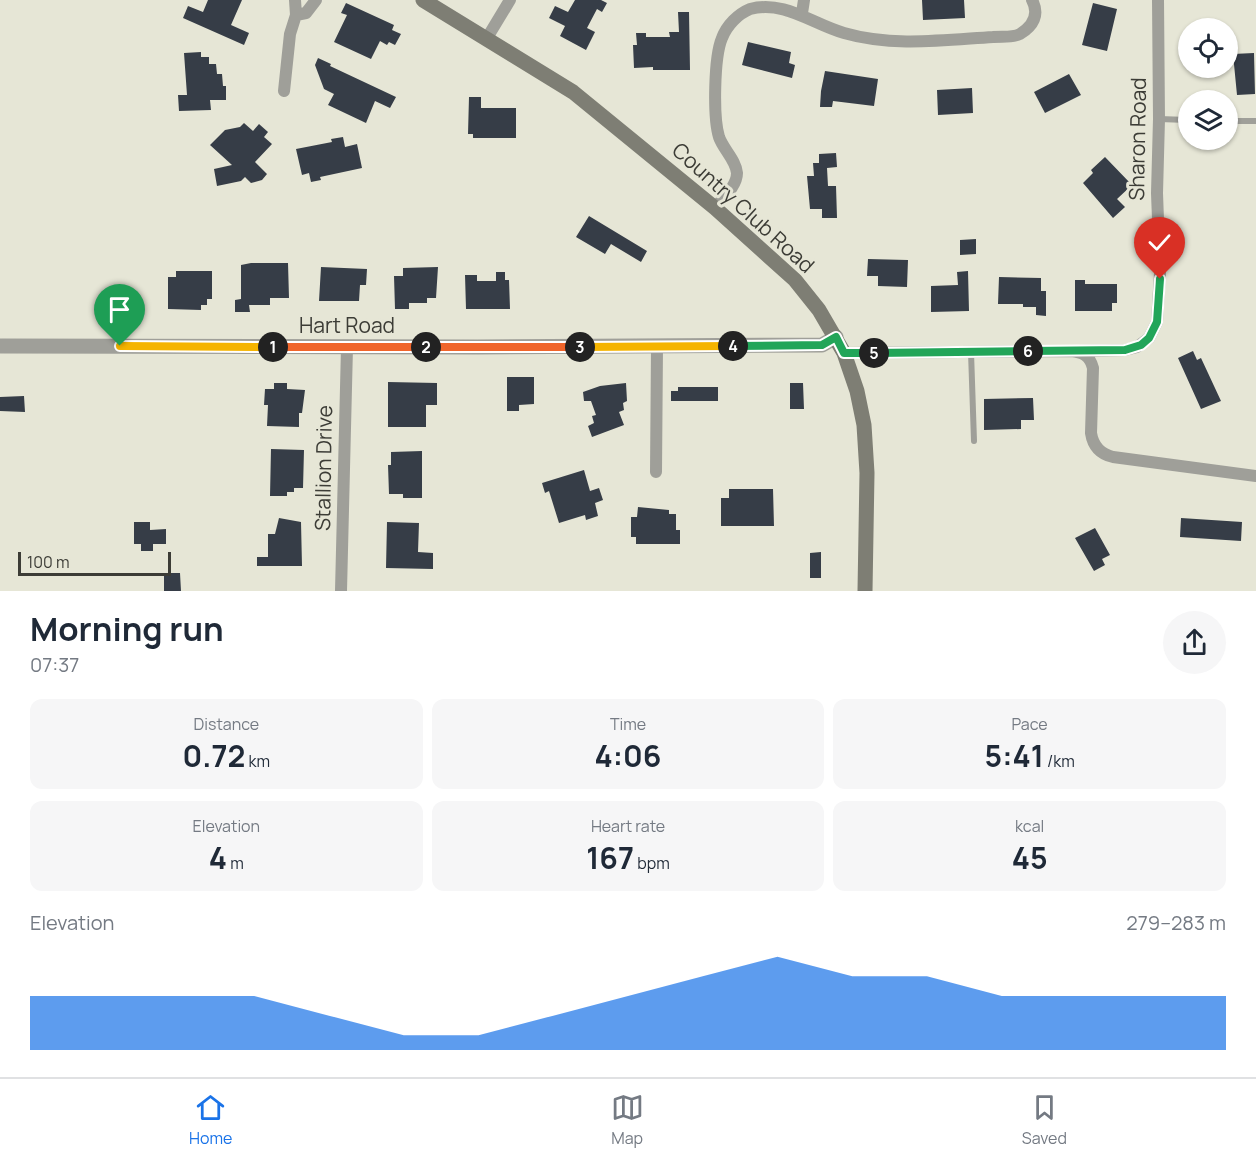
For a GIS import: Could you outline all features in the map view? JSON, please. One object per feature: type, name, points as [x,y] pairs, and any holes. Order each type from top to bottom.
[{"type":"main road","name":"Country Club Road","points":[[423,0],[573,92],[715,208],[795,280],[819,310],[844,353],[857,391],[864,425],[867,473],[865,591]]},
{"type":"street","points":[[284,91],[290,34],[296,15],[295,0]]},
{"type":"street","points":[[296,15],[306,13],[316,0]]},
{"type":"street","points":[[487,38],[510,0]]},
{"type":"street","points":[[715,208],[733,186],[737,173],[720,140],[715,122],[719,50],[722,38],[729,26],[751,8],[778,4],[803,6],[842,33],[873,39],[944,42],[1016,36],[1029,28],[1035,18],[1035,5],[1032,0]]},
{"type":"street","name":"Sharon Road","points":[[844,353],[1071,351],[1131,349],[1145,343],[1155,327],[1159,308],[1158,0]]},
{"type":"street","name":"Hart Road","points":[[0,346],[657,347],[822,345],[836,337]]},
{"type":"street","name":"Stallion Drive","points":[[341,591],[347,347]]},
{"type":"street","points":[[656,472],[657,347]]},
{"type":"street","points":[[1071,351],[1084,354],[1092,364],[1091,433],[1100,452],[1113,457],[1256,476]]},
{"type":"lane","points":[[1159,119],[1178,120]]},
{"type":"lane","points":[[1238,121],[1256,121]]},
{"type":"lane","points":[[970,352],[974,441]]},
{"type":"building","points":[[208,0],[242,0],[231,25],[249,33],[244,45],[183,18],[188,6],[203,12]]},
{"type":"building","points":[[575,0],[601,0],[607,3],[602,12],[597,9],[587,28],[595,32],[586,50],[560,36],[565,26],[549,18],[555,6],[568,12]]},
{"type":"building","points":[[922,0],[964,0],[965,18],[923,20]]},
{"type":"building","points":[[346,3],[394,25],[392,30],[401,34],[395,45],[389,42],[387,45],[380,41],[371,59],[334,42],[347,15],[341,13]]},
{"type":"building","points":[[1093,3],[1117,9],[1107,51],[1082,45]]},
{"type":"building","points":[[678,12],[689,12],[690,70],[634,68],[633,45],[637,45],[636,33],[646,33],[646,37],[670,37],[669,32],[679,32]]},
{"type":"building","points":[[748,42],[791,52],[789,63],[795,65],[792,78],[742,65]]},
{"type":"building","points":[[201,52],[201,57],[209,57],[209,64],[216,64],[217,74],[222,74],[223,86],[226,86],[226,100],[210,100],[211,110],[179,111],[178,95],[187,95],[184,53]]},
{"type":"building","points":[[1254,53],[1255,94],[1238,95],[1235,78],[1238,78],[1238,54]]},
{"type":"building","points":[[318,58],[396,97],[390,108],[375,101],[366,123],[328,105],[334,94],[324,89],[315,65]]},
{"type":"building","points":[[825,71],[878,79],[874,106],[833,101],[832,107],[820,107]]},
{"type":"building","points":[[1069,74],[1081,95],[1045,113],[1034,92]]},
{"type":"building","points":[[972,88],[973,113],[938,115],[937,90]]},
{"type":"building","points":[[469,97],[481,97],[481,108],[516,108],[516,138],[473,138],[473,134],[468,134]]},
{"type":"building","points":[[244,123],[253,131],[259,124],[268,132],[264,137],[272,144],[255,162],[267,174],[262,180],[251,183],[245,177],[241,181],[217,186],[214,169],[232,165],[210,145],[225,130],[240,127]]},
{"type":"building","points":[[343,137],[345,147],[357,144],[362,168],[320,177],[321,180],[311,182],[309,173],[302,175],[296,149],[332,142],[331,139]]},
{"type":"building","points":[[836,153],[837,167],[827,168],[828,186],[836,186],[837,218],[822,218],[822,209],[810,209],[807,176],[814,176],[813,163],[819,163],[819,154]]},
{"type":"building","points":[[1105,157],[1132,185],[1117,199],[1125,207],[1113,218],[1083,183],[1093,173],[1091,170]]},
{"type":"building","points":[[589,216],[647,251],[641,262],[611,244],[605,254],[576,237]]},
{"type":"building","points":[[976,239],[976,254],[960,255],[960,240]]},
{"type":"building","points":[[868,259],[908,260],[907,287],[878,286],[878,276],[867,276]]},
{"type":"building","points":[[288,263],[289,298],[270,298],[270,305],[249,305],[250,312],[235,312],[235,300],[241,299],[241,265]]},
{"type":"building","points":[[321,267],[367,269],[366,285],[360,285],[359,301],[319,301]]},
{"type":"building","points":[[438,267],[436,298],[427,298],[427,303],[409,303],[409,309],[395,309],[394,276],[403,276],[403,268]]},
{"type":"building","points":[[176,271],[212,271],[212,299],[207,299],[207,305],[201,305],[201,310],[168,309],[168,277],[176,277]]},
{"type":"building","points":[[968,271],[969,311],[931,312],[931,286],[958,285],[957,272]]},
{"type":"building","points":[[496,272],[505,272],[505,280],[509,280],[510,309],[466,309],[465,275],[477,275],[477,281],[496,281]]},
{"type":"building","points":[[999,277],[1041,278],[1041,291],[1046,291],[1046,316],[1036,315],[1036,307],[1023,307],[1023,304],[998,304]]},
{"type":"building","points":[[1075,280],[1085,280],[1085,284],[1117,284],[1117,303],[1112,303],[1112,311],[1075,311]]},
{"type":"building","points":[[1193,351],[1197,360],[1201,358],[1221,401],[1201,409],[1178,358]]},
{"type":"building","points":[[507,377],[534,377],[534,404],[519,405],[519,411],[507,411]]},
{"type":"building","points":[[388,382],[437,383],[437,405],[426,405],[426,427],[388,427]]},
{"type":"building","points":[[274,383],[287,383],[287,389],[305,390],[302,413],[299,413],[299,427],[267,426],[268,405],[264,405],[265,389],[274,389]]},
{"type":"building","points":[[626,383],[627,401],[623,403],[624,410],[619,412],[624,425],[592,437],[588,426],[594,423],[592,416],[596,415],[591,401],[584,401],[583,392],[600,386]]},
{"type":"building","points":[[790,383],[803,383],[804,409],[790,409]]},
{"type":"building","points":[[678,387],[718,387],[718,401],[671,401],[671,391],[678,391]]},
{"type":"building","points":[[24,396],[25,412],[0,411],[0,397]]},
{"type":"building","points":[[1033,398],[1034,420],[1021,420],[1021,429],[984,430],[984,399]]},
{"type":"building","points":[[271,449],[304,450],[303,488],[294,488],[294,492],[287,492],[287,496],[270,496]]},
{"type":"building","points":[[422,451],[422,498],[403,498],[403,494],[389,494],[388,465],[391,465],[391,452]]},
{"type":"building","points":[[584,470],[590,491],[599,488],[603,500],[595,503],[598,516],[586,520],[585,515],[559,523],[549,491],[545,493],[542,483]]},
{"type":"building","points":[[729,489],[773,489],[774,526],[721,526],[721,498],[729,498]]},
{"type":"building","points":[[638,507],[669,510],[669,514],[676,514],[676,530],[680,530],[680,544],[636,544],[636,537],[631,537],[631,517],[637,517]]},
{"type":"building","points":[[279,518],[301,522],[302,566],[257,566],[257,557],[268,557],[268,534],[275,534]]},
{"type":"building","points":[[1181,518],[1242,522],[1241,541],[1180,537]]},
{"type":"building","points":[[134,522],[150,522],[150,530],[166,529],[166,544],[153,544],[153,551],[141,551],[141,544],[134,544]]},
{"type":"building","points":[[387,522],[419,523],[418,552],[433,553],[433,569],[386,568]]},
{"type":"building","points":[[1095,528],[1110,555],[1102,559],[1105,565],[1094,571],[1075,538]]},
{"type":"building","points":[[821,552],[821,578],[810,578],[810,553]]},
{"type":"building","points":[[164,573],[180,573],[181,591],[164,591]]},
{"type":"route","points":[[120,346],[822,345],[836,337],[844,353],[1125,350],[1145,343],[1152,333],[1158,316],[1160,279]]}]
